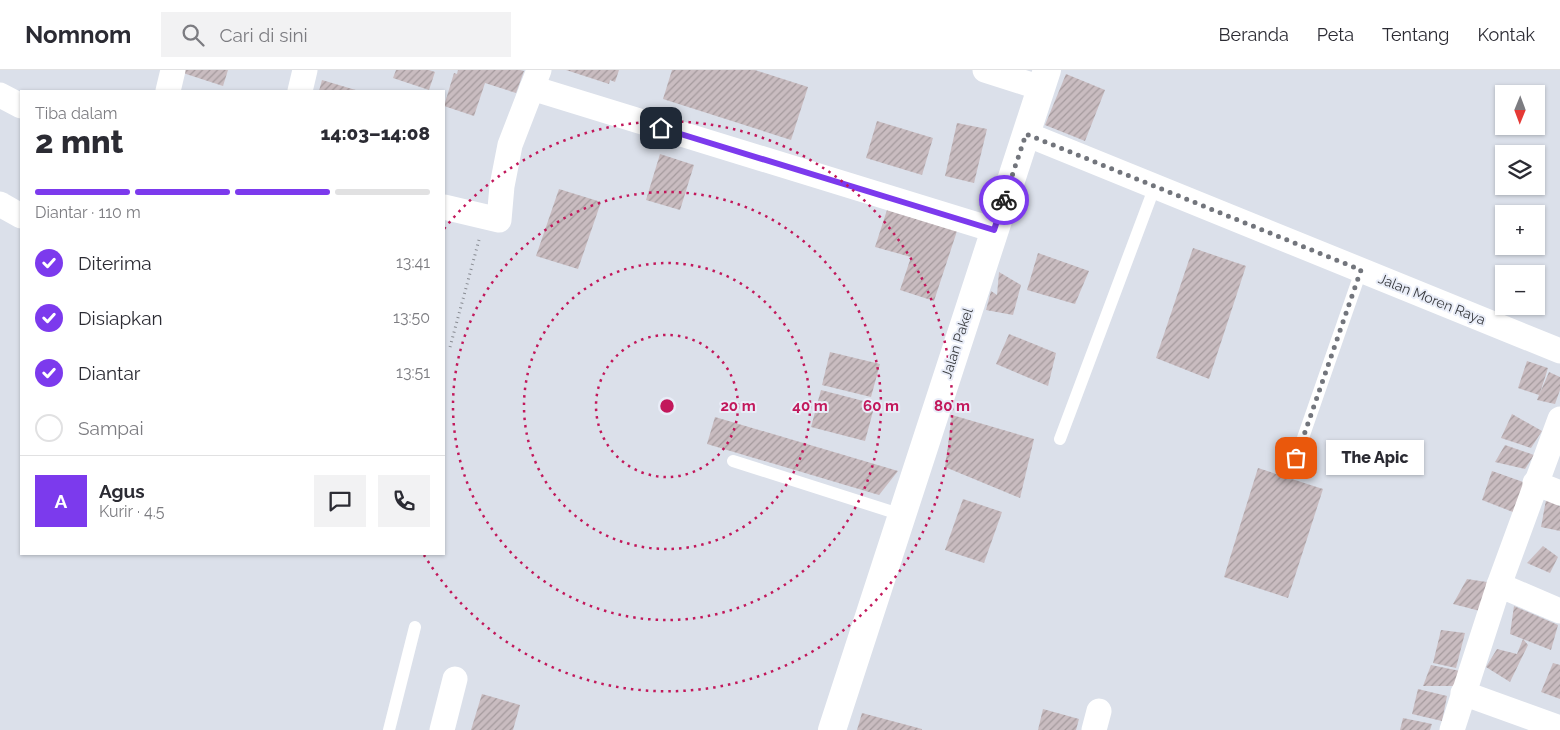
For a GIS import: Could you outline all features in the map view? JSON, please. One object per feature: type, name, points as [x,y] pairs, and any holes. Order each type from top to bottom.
[{"type":"street","points":[[168,90],[174,70]]},
{"type":"street","points":[[300,90],[305,70]]},
{"type":"street","points":[[985,70],[1044,79]]},
{"type":"street","points":[[445,207],[492,219],[502,186],[510,145],[535,79],[994,230]]},
{"type":"street","name":"Jalan Pakel","points":[[832,730],[1044,79]]},
{"type":"street","points":[[0,96],[20,106]]},
{"type":"street","name":"Jalan Moren Raya","points":[[1026,134],[1560,351]]},
{"type":"street","points":[[0,204],[20,215]]},
{"type":"street","points":[[1452,730],[1499,585],[1560,419]]},
{"type":"street","points":[[1535,483],[1560,493]]},
{"type":"street","points":[[1499,585],[1560,611]]},
{"type":"street","points":[[442,730],[455,679]]},
{"type":"street","points":[[1463,693],[1560,728]]},
{"type":"lane","points":[[1060,439],[1155,186]]},
{"type":"lane","points":[[1296,458],[1361,270]]},
{"type":"lane","points":[[733,461],[901,517]]},
{"type":"lane","points":[[389,730],[415,627]]},
{"type":"path","points":[[450,346],[492,219]]},
{"type":"building","points":[[184,70],[228,70],[223,86],[183,73]]},
{"type":"building","points":[[396,70],[429,70],[435,72],[429,90],[393,78]]},
{"type":"building","points":[[458,70],[524,71],[516,93],[485,83],[474,116],[445,106],[454,73],[457,74]]},
{"type":"building","points":[[566,70],[619,70],[615,82],[610,80],[609,84]]},
{"type":"building","points":[[672,70],[755,70],[808,87],[791,140],[663,99]]},
{"type":"building","points":[[1066,74],[1105,90],[1085,141],[1045,125]]},
{"type":"building","points":[[322,80],[356,90],[319,90]]},
{"type":"building","points":[[877,121],[933,138],[922,175],[866,158]]},
{"type":"building","points":[[957,123],[987,129],[974,183],[945,176]]},
{"type":"building","points":[[660,154],[694,165],[680,210],[646,200]]},
{"type":"building","points":[[559,189],[601,202],[578,269],[536,256]]},
{"type":"building","points":[[887,210],[957,231],[934,301],[900,290],[911,257],[875,247]]},
{"type":"building","points":[[1193,248],[1246,266],[1209,379],[1156,358]]},
{"type":"building","points":[[1038,253],[1089,271],[1075,304],[1027,290]]},
{"type":"building","points":[[999,272],[1021,285],[1013,315],[986,310],[991,291],[997,295]]},
{"type":"building","points":[[1009,334],[1056,353],[1048,386],[996,364]]},
{"type":"building","points":[[830,352],[880,364],[871,397],[822,385]]},
{"type":"building","points":[[1527,361],[1548,368],[1540,393],[1549,372],[1560,377],[1560,390],[1555,404],[1537,400],[1539,395],[1518,388]]},
{"type":"building","points":[[821,390],[875,404],[865,441],[811,427]]},
{"type":"building","points":[[1512,414],[1542,431],[1531,448],[1501,438]]},
{"type":"building","points":[[952,415],[1034,439],[1020,498],[945,467]]},
{"type":"building","points":[[715,417],[898,471],[879,495],[707,444]]},
{"type":"building","points":[[1505,445],[1534,455],[1525,469],[1495,462]]},
{"type":"building","points":[[1258,468],[1323,489],[1288,598],[1224,577]]},
{"type":"building","points":[[1492,471],[1529,484],[1518,514],[1482,500]]},
{"type":"building","points":[[963,499],[1002,512],[984,563],[945,550]]},
{"type":"building","points":[[1546,500],[1560,506],[1560,531],[1541,527]]},
{"type":"building","points":[[1543,546],[1558,557],[1550,573],[1527,563]]},
{"type":"building","points":[[1467,579],[1493,583],[1480,611],[1453,604]]},
{"type":"building","points":[[1514,606],[1558,625],[1551,650],[1510,634]]},
{"type":"building","points":[[1441,630],[1465,633],[1456,668],[1433,663]]},
{"type":"building","points":[[1523,639],[1528,645],[1510,682],[1486,667],[1497,649],[1517,654]]},
{"type":"building","points":[[1553,663],[1560,665],[1560,699],[1541,692]]},
{"type":"building","points":[[1431,665],[1460,671],[1457,686],[1423,686]]},
{"type":"building","points":[[1418,689],[1447,696],[1442,721],[1412,714]]},
{"type":"building","points":[[482,694],[520,705],[513,730],[471,730]]},
{"type":"building","points":[[1043,709],[1079,719],[1076,730],[1038,730]]},
{"type":"building","points":[[862,713],[922,729],[922,730],[857,730]]},
{"type":"building","points":[[1403,718],[1432,724],[1430,730],[1400,730]]},
{"type":"way so far","points":[[1004,200],[1026,134],[1361,270],[1296,458]]},
{"type":"place","name":"The Apic","points":[[1296,458]]},
{"type":"route","points":[[661,128],[994,230],[1004,200]]}]
